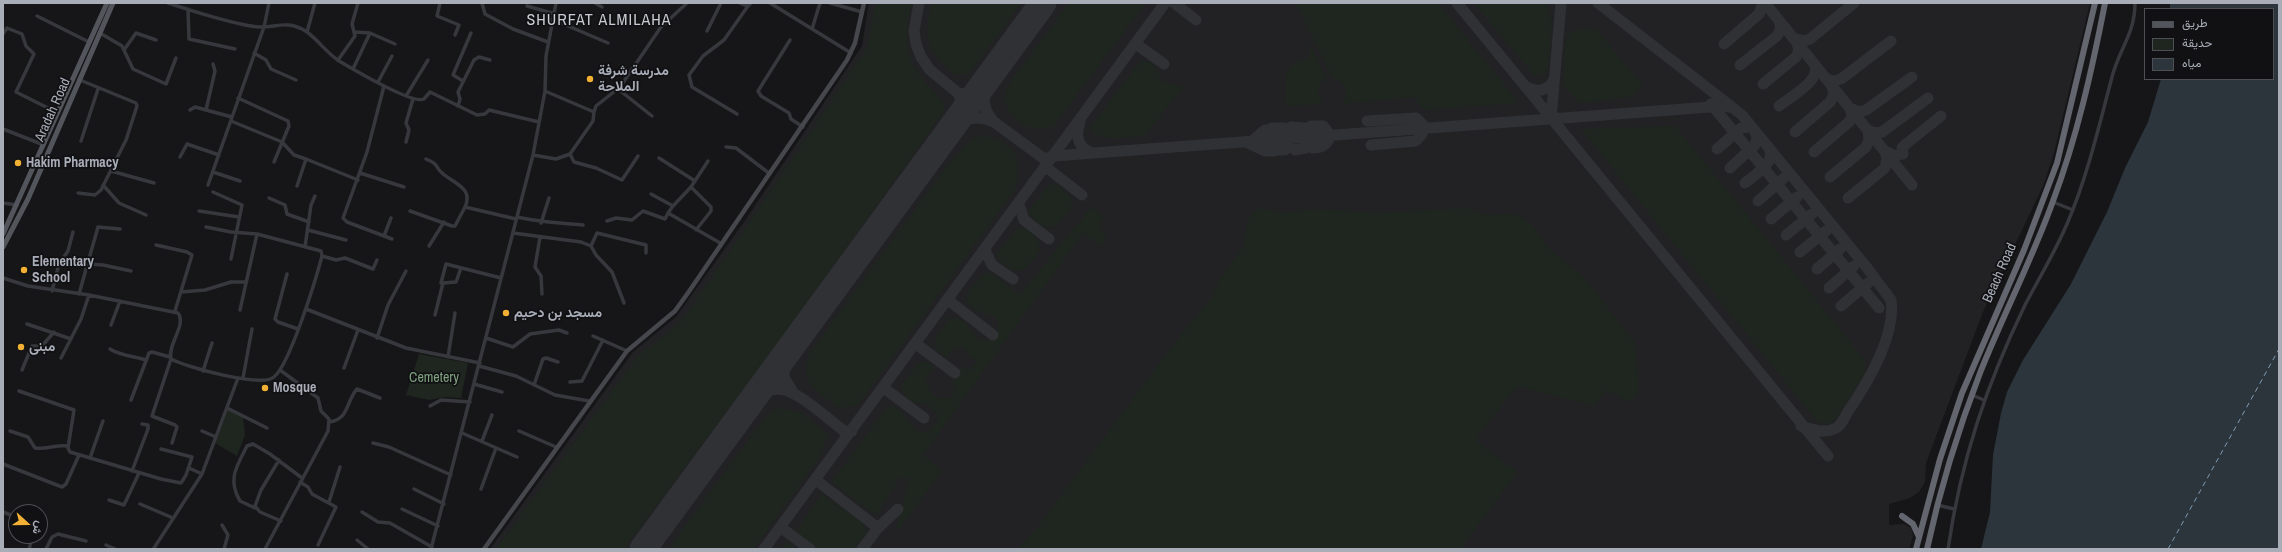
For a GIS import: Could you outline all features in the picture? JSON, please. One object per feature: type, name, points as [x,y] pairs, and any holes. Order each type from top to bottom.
[{"type":"highway","name":"Beach Road","points":[[1916,549],[1940,459],[1962,392],[2024,250],[2057,163],[2068,123],[2095,3]]},
{"type":"highway","name":"Beach Road","points":[[1927,549],[1937,505],[1972,395],[2053,202],[2077,125],[2105,3]]},
{"type":"highway","points":[[1902,516],[1913,524],[1919,537]]},
{"type":"main road","points":[[3,234],[107,3]]},
{"type":"main road","name":"Aradah Road","points":[[3,247],[28,199],[113,3]]},
{"type":"main road","points":[[484,549],[556,447],[627,351],[675,311],[722,244],[803,127],[851,52],[864,3]]},
{"type":"street","points":[[168,3],[188,10],[253,27],[287,24],[307,32],[338,60],[353,69],[384,86],[413,99],[422,100],[430,92],[477,115],[484,114],[489,110],[539,122]]},
{"type":"street","points":[[208,185],[264,27],[269,3]]},
{"type":"street","points":[[307,32],[315,3]]},
{"type":"street","points":[[338,60],[353,39],[355,32],[353,23],[358,3]]},
{"type":"street","points":[[440,3],[437,16],[459,25],[455,35]]},
{"type":"street","points":[[482,3],[485,14],[498,23],[548,42]]},
{"type":"street","points":[[362,512],[378,522],[387,522],[432,548],[452,475],[500,278],[533,155],[545,91],[548,42],[554,20],[556,3]]},
{"type":"street","points":[[596,3],[602,7]]},
{"type":"street","points":[[533,155],[556,159],[570,154],[593,121],[596,106],[618,89],[661,27],[687,3]]},
{"type":"street","points":[[707,31],[721,3]]},
{"type":"street","points":[[737,114],[692,87],[689,75],[703,56],[724,40],[749,5],[740,3]]},
{"type":"street","points":[[770,3],[851,52]]},
{"type":"street","points":[[812,29],[820,3]]},
{"type":"street","points":[[830,3],[862,12]]},
{"type":"street","points":[[1948,549],[1954,509],[1970,440],[1984,400],[2025,305],[2073,210],[2105,109],[2118,57],[2134,25],[2134,3]]},
{"type":"street","points":[[527,6],[555,14]]},
{"type":"street","points":[[188,10],[189,39],[235,49]]},
{"type":"street","points":[[37,16],[89,42]]},
{"type":"street","points":[[554,20],[608,43]]},
{"type":"street","points":[[3,34],[7,28],[22,34],[26,46],[34,54],[16,92],[58,113]]},
{"type":"street","points":[[355,32],[370,32],[395,44]]},
{"type":"street","points":[[353,69],[370,32]]},
{"type":"street","points":[[100,33],[122,46],[133,69],[166,84],[176,58]]},
{"type":"street","points":[[124,50],[136,33],[156,40]]},
{"type":"street","points":[[463,81],[453,75],[471,33]]},
{"type":"street","points":[[790,40],[758,91],[761,96],[789,113],[791,119],[803,127]]},
{"type":"street","points":[[254,53],[266,60],[271,69],[296,80]]},
{"type":"street","points":[[378,82],[392,56]]},
{"type":"street","points":[[458,106],[460,99],[458,92],[476,59],[479,57],[490,60]]},
{"type":"street","points":[[406,96],[428,60]]},
{"type":"street","points":[[206,110],[215,71],[213,64]]},
{"type":"street","points":[[78,193],[95,195],[103,185],[126,140],[137,104],[98,89],[80,80]]},
{"type":"street","points":[[384,86],[358,180],[343,218],[347,222],[392,239]]},
{"type":"street","points":[[81,141],[98,89]]},
{"type":"street","points":[[618,89],[652,116]]},
{"type":"street","points":[[545,91],[594,112]]},
{"type":"street","points":[[238,98],[288,121],[289,126],[274,162]]},
{"type":"street","points":[[406,142],[409,130],[406,122],[413,99]]},
{"type":"street","points":[[190,110],[195,107],[231,119],[282,142],[294,155],[358,180]]},
{"type":"street","points":[[3,129],[44,145]]},
{"type":"street","points":[[180,157],[187,144],[219,154]]},
{"type":"street","points":[[726,147],[736,148],[770,174]]},
{"type":"street","points":[[570,154],[574,162],[596,168],[622,180],[638,156]]},
{"type":"street","points":[[659,158],[695,181]]},
{"type":"street","points":[[297,186],[306,159]]},
{"type":"street","points":[[410,211],[455,226],[465,207],[467,199],[465,190],[441,173],[437,164],[426,159]]},
{"type":"street","points":[[607,221],[616,218],[632,220],[642,211],[665,219],[673,206],[691,187],[708,161]]},
{"type":"street","points":[[111,171],[154,183]]},
{"type":"street","points":[[213,172],[240,181]]},
{"type":"street","points":[[360,173],[404,187]]},
{"type":"street","points":[[103,185],[119,203],[146,215]]},
{"type":"street","points":[[691,187],[711,207],[711,211],[696,230]]},
{"type":"street","points":[[213,192],[242,204],[231,259]]},
{"type":"street","points":[[652,194],[673,206]]},
{"type":"street","points":[[305,247],[311,205],[315,196]]},
{"type":"street","points":[[270,198],[285,205],[287,214],[309,222]]},
{"type":"street","points":[[541,223],[549,198]]},
{"type":"street","points":[[2053,202],[2073,210]]},
{"type":"street","points":[[3,203],[17,205]]},
{"type":"street","points":[[465,207],[541,223],[554,222],[583,226]]},
{"type":"street","points":[[199,211],[239,217]]},
{"type":"street","points":[[668,213],[722,244]]},
{"type":"street","points":[[384,236],[390,218]]},
{"type":"street","points":[[429,246],[444,222]]},
{"type":"street","points":[[79,294],[98,227],[120,229]]},
{"type":"street","points":[[206,227],[257,234],[305,247],[320,252],[322,256],[336,260],[345,258],[373,269],[377,260]]},
{"type":"street","points":[[308,230],[346,240]]},
{"type":"street","points":[[52,290],[60,264],[68,251],[73,232]]},
{"type":"street","points":[[513,232],[581,242],[591,246],[596,255],[612,272],[624,303]]},
{"type":"street","points":[[591,246],[598,233],[645,245],[646,253]]},
{"type":"street","points":[[240,310],[257,234]]},
{"type":"street","points":[[540,237],[535,267],[541,276],[542,294]]},
{"type":"street","points":[[156,245],[187,252],[192,255],[175,311]]},
{"type":"street","points":[[131,400],[148,355],[152,352],[170,358],[186,366],[240,378],[267,381],[275,377],[280,370],[306,309],[322,256]]},
{"type":"street","points":[[88,264],[103,265],[131,271]]},
{"type":"street","points":[[435,314],[443,283],[440,282],[444,266],[448,264],[500,278]]},
{"type":"street","points":[[443,283],[456,282],[461,268]]},
{"type":"street","points":[[377,338],[388,305],[406,271]]},
{"type":"street","points":[[287,274],[274,318],[278,322],[298,329]]},
{"type":"street","points":[[3,278],[28,286],[89,295],[175,311],[180,315],[170,358],[152,416],[176,424],[177,427],[172,443]]},
{"type":"street","points":[[181,292],[205,290],[231,282],[246,282]]},
{"type":"street","points":[[61,358],[81,319],[89,295]]},
{"type":"street","points":[[111,325],[120,301]]},
{"type":"street","points":[[306,309],[377,338],[424,354],[448,357],[479,365],[516,376],[555,395],[590,401]]},
{"type":"street","points":[[448,357],[455,313]]},
{"type":"street","points":[[27,324],[71,339]]},
{"type":"street","points":[[154,548],[202,474],[240,378],[252,329]]},
{"type":"street","points":[[344,368],[358,330]]},
{"type":"street","points":[[486,338],[513,347],[530,334],[559,330],[567,333]]},
{"type":"street","points":[[22,370],[32,346],[42,346],[54,332]]},
{"type":"street","points":[[593,336],[627,351]]},
{"type":"street","points":[[570,382],[582,381],[603,340]]},
{"type":"street","points":[[203,370],[212,343]]},
{"type":"street","points":[[110,349],[121,355],[129,355],[146,360]]},
{"type":"street","points":[[534,385],[543,359],[546,358],[558,362]]},
{"type":"street","points":[[265,549],[282,521],[301,480],[326,437],[329,422],[321,410],[319,401],[314,395],[280,370]]},
{"type":"street","points":[[474,384],[502,392]]},
{"type":"street","points":[[329,422],[337,421],[342,417],[357,390],[380,398]]},
{"type":"street","points":[[19,391],[74,410],[68,446],[70,452],[139,473],[179,483],[185,479],[192,457],[162,449]]},
{"type":"street","points":[[1972,395],[1984,400]]},
{"type":"street","points":[[430,406],[441,400],[470,402]]},
{"type":"street","points":[[227,408],[267,428]]},
{"type":"street","points":[[482,441],[492,415]]},
{"type":"street","points":[[90,458],[103,421]]},
{"type":"street","points":[[132,471],[149,427],[142,424]]},
{"type":"street","points":[[10,431],[28,437],[35,448],[46,449],[58,445],[68,446]]},
{"type":"street","points":[[202,431],[216,437]]},
{"type":"street","points":[[519,431],[556,447]]},
{"type":"street","points":[[462,433],[517,457]]},
{"type":"street","points":[[373,443],[389,447],[452,475]]},
{"type":"street","points":[[282,521],[240,501],[233,483],[235,469],[246,446],[253,444],[279,460],[308,486],[312,494],[335,505],[336,508],[318,545]]},
{"type":"street","points":[[481,489],[496,448]]},
{"type":"street","points":[[3,464],[62,487],[66,484],[79,455]]},
{"type":"street","points":[[255,508],[261,490],[279,460]]},
{"type":"street","points":[[329,502],[340,467]]},
{"type":"street","points":[[189,468],[202,474]]},
{"type":"street","points":[[109,500],[124,505],[139,473]]},
{"type":"street","points":[[414,490],[444,504]]},
{"type":"street","points":[[140,504],[173,518]]},
{"type":"street","points":[[1937,505],[1954,509]]},
{"type":"street","points":[[402,509],[438,526]]},
{"type":"street","points":[[222,525],[228,535],[224,549]]},
{"type":"street","points":[[46,549],[52,537],[58,534],[86,541]]},
{"type":"street","points":[[357,540],[368,549]]},
{"type":"street","points":[[106,545],[115,549]]},
{"type":"shaded area","points":[[869,3],[2090,3],[2054,153],[2043,186],[1983,312],[1926,463],[1925,482],[1919,492],[1910,498],[1889,504],[1889,525],[1904,524],[1911,528],[1913,536],[1909,549],[490,549],[633,352],[676,317],[744,222],[862,46]]},
{"type":"green space","points":[[876,3],[911,3],[907,26],[907,46],[909,55],[919,74],[937,95],[945,108],[940,117],[783,336],[624,549],[496,549],[638,356],[681,322],[867,48]]},
{"type":"green space","points":[[931,3],[1021,3],[968,75],[954,74],[944,65],[932,50],[928,35]]},
{"type":"green space","points":[[1069,3],[1146,3],[1053,127],[1031,129],[1018,121],[1008,110],[1004,98],[1008,85]]},
{"type":"green space","points":[[1296,3],[1438,3],[1519,103],[1424,110],[1414,97],[1343,104],[1346,97],[1344,86],[1340,80],[1333,79]]},
{"type":"green space","points":[[1474,3],[1545,3],[1552,22],[1548,69],[1542,75],[1534,75]]},
{"type":"green space","points":[[1578,29],[1596,29],[1643,86],[1631,97],[1580,103],[1563,86],[1565,44],[1570,33]]},
{"type":"green space","points":[[1309,42],[1327,79],[1321,82],[1317,94],[1323,104],[1285,106],[1286,74],[1292,64],[1307,58],[1310,52]]},
{"type":"green space","points":[[1143,61],[1152,63],[1163,82],[1184,87],[1144,136],[1111,138],[1092,132],[1091,126],[1139,63]]},
{"type":"green space","points":[[1675,126],[1865,360],[1865,374],[1834,421],[1826,424],[1817,421],[1581,129]]},
{"type":"green space","points":[[982,135],[1002,142],[1014,152],[1018,167],[1016,188],[858,405],[839,408],[812,386],[807,373],[809,354],[947,166],[968,142]]},
{"type":"green space","points":[[1051,183],[1059,186],[1069,195],[1072,207],[1057,224],[1047,227],[1036,221],[1029,213],[1029,210]]},
{"type":"green space","points":[[1091,207],[1104,216],[1098,228],[1107,235],[1102,247],[1083,233],[923,455],[942,471],[900,528],[896,528],[909,479],[900,477],[876,516],[833,483],[833,480],[888,406],[895,407],[900,411],[915,429],[929,432],[939,417],[938,415],[928,404],[910,402],[902,392],[901,385],[919,363],[927,362],[934,366],[926,379],[931,392],[942,399],[952,397],[956,388],[951,384],[962,366],[970,371],[977,361],[969,356],[965,349],[956,347],[947,357],[936,349],[935,344],[938,334],[949,318],[964,321],[980,340],[993,340],[999,331],[997,329],[999,324],[996,318],[973,309],[967,302],[965,296],[985,272],[994,275],[1020,295]]},
{"type":"green space","points":[[1261,208],[1284,213],[1315,209],[1379,213],[1466,208],[1487,215],[1514,214],[1525,219],[1534,227],[1548,248],[1585,278],[1635,343],[1639,393],[1628,402],[1607,390],[1594,406],[1521,387],[1516,388],[1478,436],[1477,442],[1514,469],[1516,472],[1515,476],[1460,549],[1018,549],[1040,524],[1169,350],[1213,295],[1218,282],[1243,247],[1248,220],[1255,211]]},
{"type":"green space","points":[[1019,227],[1031,232],[1034,235],[1039,242],[1040,251],[1026,268],[1016,271],[1010,269],[1004,264],[997,257],[997,253]]},
{"type":"green space","name":"Cemetery","points":[[419,354],[468,363],[461,398],[445,397],[429,400],[406,395]]},
{"type":"green space","points":[[780,408],[801,413],[828,434],[820,456],[754,549],[668,549],[767,415]]},
{"type":"green space","points":[[228,410],[243,417],[245,435],[237,456],[215,443]]},
{"type":"green space","points":[[822,494],[863,523],[867,532],[854,549],[819,549],[799,535],[798,528]]},
{"type":"green space","points":[[787,541],[797,549],[781,549]]},
{"type":"water","points":[[2170,3],[2279,3],[2279,549],[1981,549],[1990,512],[1993,455],[2001,413],[2007,392],[2023,360],[2071,284],[2107,212],[2125,168],[2148,122],[2161,80],[2274,80],[2274,8],[2170,8]]},
{"type":"ferry route","points":[[2168,549],[2279,349]]},
{"type":"taxiway","points":[[919,3],[914,31],[916,44],[921,57],[930,70],[958,93],[962,105],[961,115]]},
{"type":"taxiway","points":[[764,549],[1165,3]]},
{"type":"taxiway","points":[[1174,3],[1196,20]]},
{"type":"taxiway","points":[[1457,3],[1828,456]]},
{"type":"taxiway","points":[[1551,119],[1561,3]]},
{"type":"taxiway","points":[[1598,3],[1732,107]]},
{"type":"taxiway","points":[[1724,44],[1759,14],[1763,3]]},
{"type":"taxiway","points":[[1765,3],[1912,185]]},
{"type":"taxiway","points":[[1793,38],[1804,41],[1810,39],[1854,3]]},
{"type":"taxiway","points":[[1740,65],[1777,36],[1781,28],[1779,21]]},
{"type":"taxiway","points":[[1825,78],[1832,81],[1841,79],[1891,41]]},
{"type":"taxiway","points":[[1763,84],[1796,57],[1799,50],[1797,43]]},
{"type":"taxiway","points":[[1136,44],[1164,64]]},
{"type":"taxiway","points":[[1779,106],[1809,83],[1816,71],[1815,65]]},
{"type":"taxiway","points":[[1814,152],[1849,122],[1852,117],[1850,108],[1859,112],[1866,110],[1912,77]]},
{"type":"taxiway","points":[[1525,86],[1533,90],[1541,90],[1548,87],[1554,79]]},
{"type":"taxiway","points":[[949,131],[970,119],[981,118],[994,122],[984,104],[984,83]]},
{"type":"taxiway","points":[[1795,132],[1830,102],[1834,95],[1832,86]]},
{"type":"taxiway","points":[[958,93],[967,94],[980,89]]},
{"type":"taxiway","points":[[1868,130],[1874,133],[1882,132],[1928,98]]},
{"type":"taxiway","points":[[1711,104],[1879,308]]},
{"type":"taxiway","points":[[1054,156],[1724,106],[1733,108],[1742,115],[1868,269],[1891,300],[1889,328],[1879,358],[1841,424],[1836,428],[1826,431],[1801,426]]},
{"type":"taxiway","points":[[1885,151],[1895,156],[1903,154],[1902,148],[1941,116]]},
{"type":"taxiway","points":[[1367,121],[1416,118],[1423,125],[1422,134],[1416,141],[1371,145]]},
{"type":"taxiway","points":[[994,122],[1043,158],[1050,158],[1055,153]]},
{"type":"taxiway","points":[[1080,122],[1078,132],[1079,141],[1084,148],[1093,153]]},
{"type":"taxiway","points":[[1311,126],[1323,126],[1327,130],[1329,138],[1328,141],[1322,146],[1313,148]]},
{"type":"taxiway","points":[[1291,127],[1305,128],[1309,140],[1306,148],[1295,150]]},
{"type":"taxiway","points":[[1730,168],[1755,145],[1757,138],[1755,131],[1750,127],[1741,128]]},
{"type":"taxiway","points":[[1272,128],[1284,128],[1289,132],[1289,146],[1285,150],[1276,150]]},
{"type":"taxiway","points":[[1246,142],[1265,151],[1275,151],[1281,144],[1280,134],[1274,129],[1265,130],[1252,141]]},
{"type":"taxiway","points":[[1717,149],[1740,129]]},
{"type":"taxiway","points":[[1830,177],[1866,147],[1869,140],[1868,130]]},
{"type":"taxiway","points":[[1745,183],[1759,172],[1768,162],[1771,152],[1768,147]]},
{"type":"taxiway","points":[[1848,198],[1885,168],[1887,158],[1885,152]]},
{"type":"taxiway","points":[[1047,168],[1082,195]]},
{"type":"taxiway","points":[[1758,201],[1784,178]]},
{"type":"taxiway","points":[[1771,219],[1797,197]]},
{"type":"taxiway","points":[[1019,204],[1024,220],[1049,239]]},
{"type":"taxiway","points":[[1786,235],[1812,214]]},
{"type":"taxiway","points":[[1800,252],[1826,231]]},
{"type":"taxiway","points":[[1817,269],[1840,249]]},
{"type":"taxiway","points":[[985,250],[992,265],[1013,279]]},
{"type":"taxiway","points":[[1829,288],[1854,266]]},
{"type":"taxiway","points":[[1841,306],[1868,283]]},
{"type":"taxiway","points":[[948,300],[993,335]]},
{"type":"taxiway","points":[[916,344],[955,373]]},
{"type":"taxiway","points":[[784,356],[784,377],[794,394]]},
{"type":"taxiway","points":[[884,388],[924,418]]},
{"type":"taxiway","points":[[751,401],[761,394],[771,390],[779,389],[787,391],[804,400],[844,431],[852,431]]},
{"type":"taxiway","points":[[816,480],[878,528]]},
{"type":"taxiway","points":[[862,549],[878,528],[898,509]]},
{"type":"taxiway","points":[[780,527],[810,549]]},
{"type":"runway","points":[[643,549],[1043,3]]},
{"type":"place","name":"مدرسة شرفة الملاحة","points":[[590,79]]},
{"type":"place","name":"Hakim Pharmacy","points":[[18,163]]},
{"type":"place","name":"Elementary School","points":[[24,270]]},
{"type":"place","name":"مسجد بن دحيم","points":[[506,313]]},
{"type":"place","name":"مبنى","points":[[21,347]]},
{"type":"place","name":"Mosque","points":[[265,388]]},
{"type":"district","name":"SHURFAT ALMILAHA","points":[[599,21]]}]
